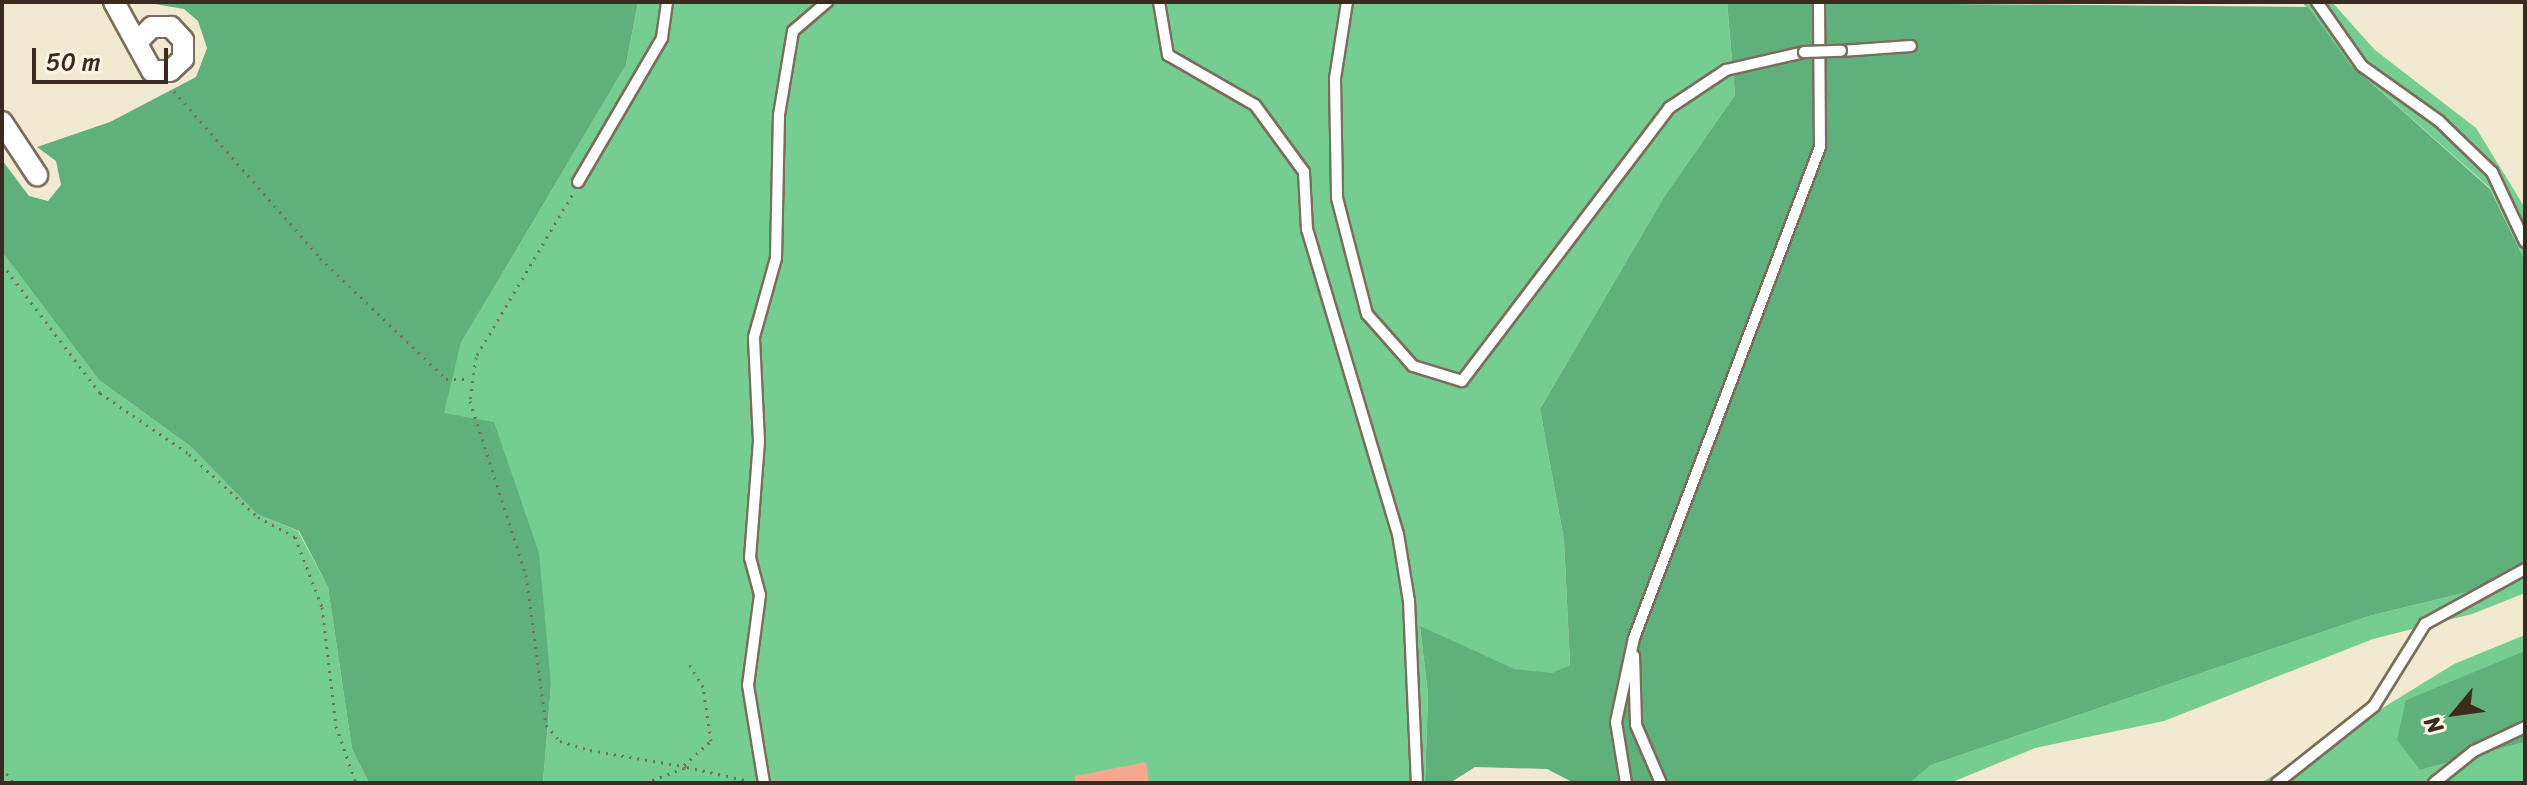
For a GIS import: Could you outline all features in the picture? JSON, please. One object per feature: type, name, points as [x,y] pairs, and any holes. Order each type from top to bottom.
[{"type":"street","points":[[114,2],[140,39],[139,58],[152,71],[170,71],[183,59],[177,34],[152,27],[140,39]]},
{"type":"street","points":[[2,122],[37,175]]},
{"type":"lane","points":[[578,182],[662,38],[667,2]]},
{"type":"lane","points":[[764,783],[748,685],[760,595],[750,558],[759,441],[754,337],[776,258],[779,115],[793,31],[827,2]]},
{"type":"lane","points":[[1159,2],[1168,55],[1255,105],[1304,172],[1307,229],[1398,534],[1409,601],[1417,783]]},
{"type":"lane","points":[[1347,2],[1335,79],[1337,198],[1367,314],[1413,366],[1462,381],[1669,108],[1726,70],[1804,52],[1911,46]]},
{"type":"lane","points":[[1626,783],[1616,722],[1634,638],[1820,147],[1819,2]]},
{"type":"lane","points":[[2317,2],[2362,66],[2439,121],[2492,172],[2525,242]]},
{"type":"lane","points":[[2277,783],[2374,706],[2425,624],[2525,569]]},
{"type":"lane","points":[[1634,638],[1636,725],[1661,783]]},
{"type":"lane","points":[[2434,783],[2474,751],[2525,727]]},
{"type":"path","points":[[170,71],[174,90],[320,258],[446,379],[469,379]]},
{"type":"path","points":[[578,182],[469,379],[526,575],[546,725],[560,741],[590,750],[685,766],[753,783]]},
{"type":"path","points":[[2,264],[100,393],[189,454],[258,517],[295,537],[322,607],[336,726],[356,783]]},
{"type":"path","points":[[645,783],[685,766],[711,741],[703,687],[690,665]]},
{"type":"path","points":[[2,767],[13,783]]},
{"type":"green space","points":[[143,2],[638,2],[626,65],[461,343],[444,413],[494,422],[539,553],[551,685],[543,783],[369,783],[352,749],[328,587],[299,531],[257,514],[190,446],[99,380],[2,252],[2,160],[29,196],[48,201],[61,185],[56,161],[37,147],[110,122],[196,77],[207,48],[198,21],[184,9]]},
{"type":"green space","points":[[638,2],[1727,2],[1735,95],[1664,197],[1540,409],[1564,540],[1570,665],[1552,674],[1515,669],[1420,627],[1428,695],[1425,783],[543,783],[551,685],[443,413],[461,343],[626,65]]},
{"type":"green space","points":[[1727,2],[2308,7],[2350,64],[2490,189],[2525,261],[2525,578],[2369,616],[1931,765],[1910,783],[1574,783],[1547,769],[1475,767],[1450,783],[1425,783],[1428,695],[1420,626],[1515,669],[1552,673],[1570,665],[1564,540],[1540,409],[1664,197],[1735,95]]},
{"type":"green space","points":[[2302,2],[2332,2],[2375,50],[2476,128],[2525,208],[2525,261],[2490,188],[2350,64]]},
{"type":"green space","points":[[2,252],[99,380],[190,446],[257,514],[298,531],[328,587],[352,749],[369,783],[2,783]]},
{"type":"green space","points":[[2525,578],[2525,593],[2472,614],[2373,639],[2164,721],[2035,748],[1950,783],[1910,783],[1931,765],[2369,616]]},
{"type":"green space","points":[[2525,635],[2525,651],[2513,658],[2406,700],[2420,770],[2525,742],[2525,783],[2261,783],[2454,664]]},
{"type":"green space","points":[[2525,651],[2525,742],[2420,770],[2397,740],[2406,700]]},
{"type":"building","points":[[1146,762],[1149,783],[1075,783],[1075,776]]}]
